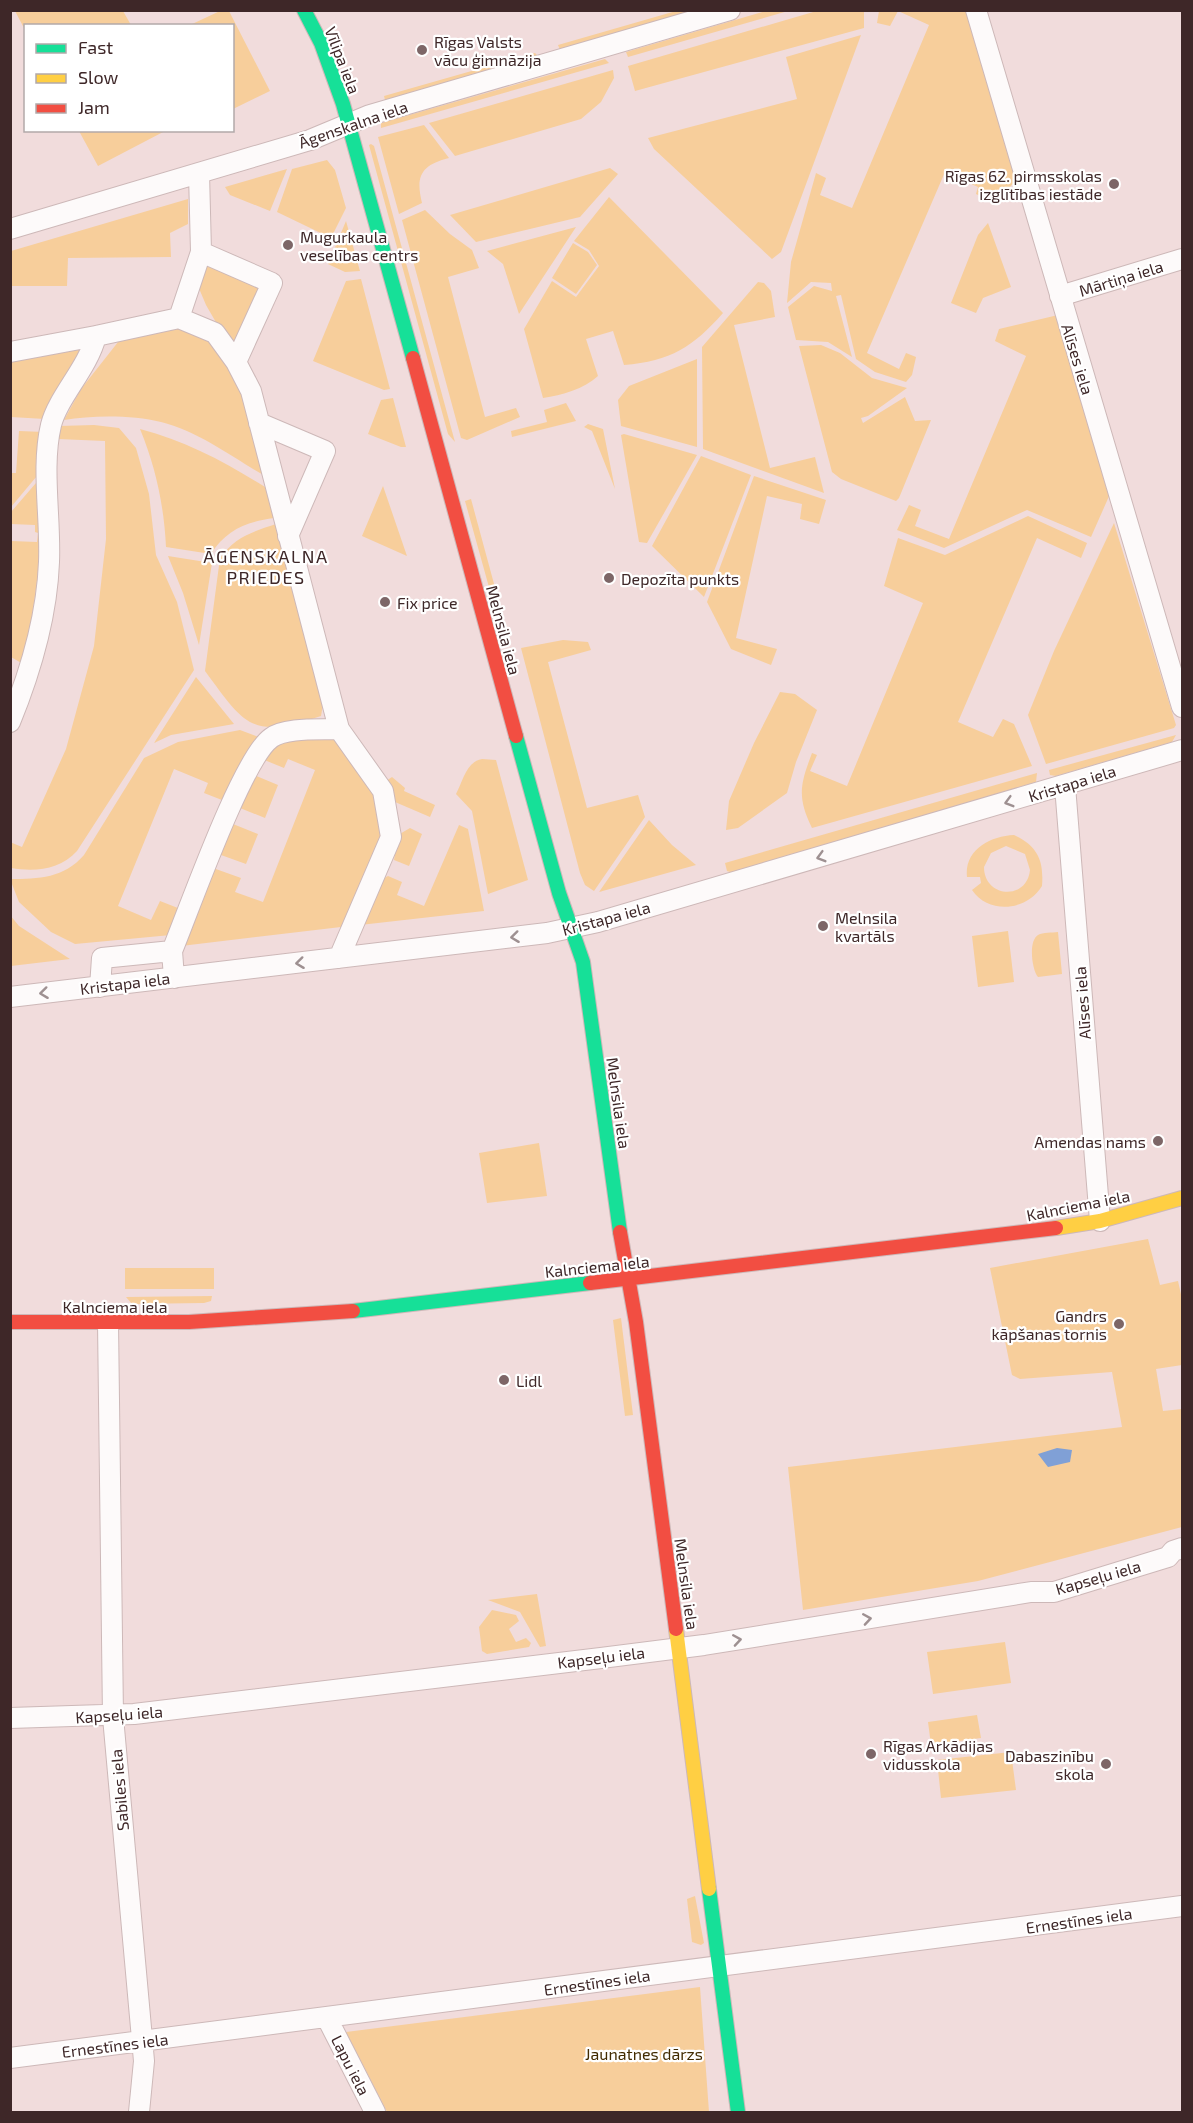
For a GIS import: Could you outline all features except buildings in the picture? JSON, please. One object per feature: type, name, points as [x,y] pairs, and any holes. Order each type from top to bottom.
[{"type":"street","name":"Vīlipa iela","points":[[304,10],[321,43],[348,123]]},
{"type":"street","name":"Āgenskalna iela","points":[[10,229],[310,140],[348,123],[730,10]]},
{"type":"street","name":"Alīses iela","points":[[976,10],[1182,707]]},
{"type":"street","name":"Melnsila iela","points":[[348,123],[559,893],[583,962],[679,1648],[738,2112]]},
{"type":"street","points":[[179,318],[201,252],[199,173]]},
{"type":"street","points":[[201,252],[272,283],[236,362]]},
{"type":"street","name":"Mārtiņa iela","points":[[1060,296],[1182,259]]},
{"type":"street","points":[[10,352],[179,318],[215,333],[236,362],[251,391],[339,729],[383,791],[391,837],[339,958]]},
{"type":"street","points":[[10,722],[38,633],[49,564],[48,447],[51,423],[92,350],[96,336]]},
{"type":"street","points":[[259,423],[325,451],[288,536]]},
{"type":"street","points":[[174,978],[172,951],[248,768],[271,738],[297,730],[339,729]]},
{"type":"street","name":"Kristapa iela","points":[[10,997],[572,928],[1182,750]]},
{"type":"street","name":"Alīses iela","points":[[1065,786],[1100,1221]]},
{"type":"street","points":[[100,987],[102,958],[172,951]]},
{"type":"street","name":"Kalnciema iela","points":[[10,1322],[189,1322],[334,1313],[877,1252],[1100,1221],[1182,1198]]},
{"type":"street","name":"Sabiles iela","points":[[108,1322],[112,1717],[144,2068],[139,2112]]},
{"type":"street","name":"Kapseļu iela","points":[[10,1718],[112,1717],[679,1648],[1031,1592],[1054,1592],[1168,1557],[1173,1551],[1182,1548]]},
{"type":"street","name":"Ernestīnes iela","points":[[10,2058],[1182,1906]]},
{"type":"street","name":"Lapu iela","points":[[327,2018],[375,2112]]},
{"type":"green space","points":[[769,10],[788,11],[628,57],[626,52]]},
{"type":"green space","points":[[820,10],[864,11],[864,28],[635,91],[628,66]]},
{"type":"green space","points":[[964,10],[1017,180],[994,202],[976,194],[978,187],[945,172],[867,353],[899,369],[906,353],[916,357],[912,375],[906,382],[875,372],[856,359],[841,295],[836,296],[852,357],[828,342],[796,340],[788,307],[814,286],[832,291],[831,283],[811,282],[787,303],[791,262],[816,173],[826,178],[820,195],[852,208],[929,25],[898,11],[890,26],[877,23],[879,11]]},
{"type":"green space","points":[[15,11],[123,11],[130,24],[24,24],[24,28]]},
{"type":"green space","points":[[220,11],[229,11],[270,91],[234,109],[234,24],[192,24]]},
{"type":"green space","points":[[676,11],[697,11],[560,50],[558,45]]},
{"type":"green space","points":[[861,35],[781,252],[772,259],[654,149],[648,138],[797,99],[786,57]]},
{"type":"green space","points":[[535,53],[539,57],[385,100],[384,96]]},
{"type":"green space","points":[[605,59],[609,63],[381,128],[381,123]]},
{"type":"green space","points":[[613,70],[614,78],[601,102],[581,119],[455,156],[429,123]]},
{"type":"green space","points":[[424,125],[449,158],[432,164],[420,178],[422,203],[399,214],[378,137]]},
{"type":"green space","points":[[80,132],[163,132],[98,166]]},
{"type":"green space","points":[[369,145],[374,146],[455,442],[448,434]]},
{"type":"green space","points":[[327,160],[335,170],[346,208],[331,238],[277,212],[292,169]]},
{"type":"green space","points":[[610,168],[618,174],[580,217],[476,242],[450,215]]},
{"type":"green space","points":[[287,169],[270,211],[230,195],[225,187]]},
{"type":"green space","points":[[609,197],[723,313],[701,335],[680,350],[668,356],[641,363],[624,365],[613,331],[586,339],[598,376],[572,391],[543,398],[524,329],[552,281],[576,297],[599,266],[589,250],[574,241]]},
{"type":"green space","points":[[188,199],[188,224],[170,233],[171,257],[68,258],[67,286],[11,286],[11,251]]},
{"type":"green space","points":[[425,210],[450,234],[472,250],[479,268],[448,277],[485,417],[516,408],[520,417],[467,440],[461,438],[402,220]]},
{"type":"green space","points":[[346,221],[360,271],[345,272],[328,264]]},
{"type":"green space","points":[[988,223],[1011,287],[983,298],[976,313],[951,303],[978,235]]},
{"type":"green space","points":[[576,227],[519,314],[503,264],[487,251]]},
{"type":"green space","points":[[573,243],[588,252],[597,265],[576,294],[552,278]]},
{"type":"green space","points":[[204,257],[269,285],[236,357],[206,305],[198,286]]},
{"type":"green space","points":[[361,279],[390,389],[384,390],[313,361],[346,281]]},
{"type":"green space","points":[[758,282],[764,283],[771,291],[775,317],[734,325],[770,468],[815,457],[824,493],[703,449],[702,347]]},
{"type":"green space","points":[[1058,315],[1110,494],[1091,537],[1027,510],[944,548],[897,530],[909,505],[921,510],[915,526],[949,539],[1026,356],[995,341],[999,329]]},
{"type":"green space","points":[[175,325],[209,340],[232,369],[253,421],[265,476],[201,438],[161,422],[113,416],[64,420],[81,389],[122,337]]},
{"type":"green space","points":[[85,343],[45,419],[11,417],[11,360]]},
{"type":"green space","points":[[821,345],[840,353],[872,378],[907,388],[868,416],[861,418],[863,423],[905,397],[915,421],[931,420],[896,501],[841,479],[832,472],[799,346]]},
{"type":"green space","points":[[697,359],[697,447],[621,426],[618,400],[629,386]]},
{"type":"green space","points":[[393,398],[406,447],[368,434],[381,400]]},
{"type":"green space","points":[[566,403],[576,421],[512,437],[511,431],[547,422],[544,410]]},
{"type":"green space","points":[[588,424],[603,429],[615,489],[592,431],[584,427]]},
{"type":"green space","points":[[94,425],[119,428],[136,448],[149,494],[156,555],[177,602],[194,670],[77,851],[55,866],[29,870],[11,868],[10,842],[22,847],[66,749],[94,646],[106,539],[105,441],[58,439],[59,426]]},
{"type":"green space","points":[[140,429],[205,453],[265,487],[274,518],[238,528],[223,539],[211,554],[166,547],[158,487],[151,458]]},
{"type":"green space","points":[[19,431],[44,432],[42,470],[11,507],[11,473],[16,473]]},
{"type":"green space","points":[[621,435],[697,455],[647,543],[639,542]]},
{"type":"green space","points":[[701,456],[751,475],[704,597],[652,546]]},
{"type":"green space","points":[[42,476],[38,571],[23,664],[11,657],[11,541],[37,542],[38,533],[35,532],[35,525],[11,524],[11,512]]},
{"type":"green space","points":[[754,476],[826,500],[819,524],[800,519],[802,504],[767,496],[736,638],[777,649],[771,665],[731,649],[707,602]]},
{"type":"green space","points":[[383,486],[407,556],[362,536]]},
{"type":"green space","points":[[471,499],[506,628],[499,623],[465,501]]},
{"type":"green space","points":[[1028,516],[1087,543],[1081,558],[1037,538],[958,722],[993,737],[1003,719],[1014,724],[1032,766],[812,828],[804,808],[802,791],[812,753],[817,755],[810,771],[847,786],[923,603],[884,586],[898,538],[945,555]]},
{"type":"green space","points":[[1114,523],[1176,725],[1174,728],[1046,764],[1028,715],[1054,651]]},
{"type":"green space","points":[[276,524],[323,704],[321,716],[279,727],[264,727],[252,723],[241,715],[205,671],[220,558],[238,540]]},
{"type":"green space","points":[[168,556],[212,563],[199,645],[183,593]]},
{"type":"green space","points":[[563,640],[588,642],[591,650],[548,662],[587,808],[638,795],[645,817],[594,891],[585,885],[580,873],[521,648]]},
{"type":"green space","points":[[196,677],[234,724],[171,735],[154,743]]},
{"type":"green space","points":[[780,692],[795,694],[817,710],[796,762],[787,793],[738,828],[726,830],[729,801],[754,743]]},
{"type":"green space","points":[[240,730],[264,739],[227,802],[204,793],[208,783],[174,769],[118,906],[151,920],[160,901],[183,910],[171,935],[75,944],[51,932],[19,902],[10,879],[50,876],[76,863],[84,855],[144,758],[178,742]]},
{"type":"green space","points":[[301,735],[340,739],[364,774],[379,803],[381,827],[375,857],[341,927],[181,946],[213,868],[241,878],[235,892],[263,902],[315,770],[288,759],[284,768],[262,759],[280,741]]},
{"type":"green space","points":[[1176,735],[1172,742],[1056,776],[1050,775],[1049,770]]},
{"type":"green space","points":[[482,759],[496,760],[528,880],[488,894],[472,811],[456,794],[469,768]]},
{"type":"green space","points":[[1037,773],[1036,782],[733,873],[727,871],[725,863]]},
{"type":"green space","points":[[254,775],[278,785],[265,818],[240,808]]},
{"type":"green space","points":[[392,777],[405,788],[404,791],[435,805],[430,817],[395,802],[386,781]]},
{"type":"green space","points":[[649,820],[672,845],[696,865],[599,892]]},
{"type":"green space","points":[[233,824],[258,834],[246,864],[221,855]]},
{"type":"green space","points":[[459,825],[468,829],[484,911],[360,925],[382,879],[388,876],[402,882],[397,895],[424,906]]},
{"type":"green space","points":[[410,828],[422,834],[409,866],[394,860],[398,835]]},
{"type":"green space","points":[[1014,835],[1029,844],[1038,855],[1042,869],[1042,886],[1035,894],[1027,901],[1008,907],[988,903],[979,898],[972,890],[981,883],[980,877],[967,877],[967,867],[974,852],[980,846],[1005,836]],"holes":[[[1006,846],[1025,854],[1030,870],[1022,887],[1006,892],[991,885],[984,867],[991,853]]]},
{"type":"green space","points":[[10,915],[19,926],[70,959],[11,966]]},
{"type":"green space","points":[[1008,931],[1014,982],[978,987],[972,936]]},
{"type":"green space","points":[[1058,932],[1062,974],[1038,977],[1032,956],[1035,938],[1042,933]]},
{"type":"green space","points":[[539,1143],[547,1196],[487,1203],[479,1153]]},
{"type":"green space","points":[[1148,1239],[1160,1285],[1178,1281],[1182,1299],[1182,1365],[1156,1369],[1163,1411],[1182,1409],[1182,1527],[978,1581],[803,1610],[788,1467],[1122,1427],[1112,1372],[1020,1379],[1012,1375],[990,1268]]},
{"type":"green space","points":[[125,1268],[214,1268],[214,1289],[125,1289]]},
{"type":"green space","points":[[212,1296],[211,1301],[204,1303],[132,1304],[126,1297]]},
{"type":"green space","points":[[621,1318],[633,1415],[625,1416],[613,1320]]},
{"type":"green space","points":[[537,1594],[546,1646],[540,1647],[520,1612],[488,1600]]},
{"type":"green space","points":[[492,1610],[516,1615],[519,1621],[509,1629],[516,1642],[526,1638],[531,1643],[529,1647],[487,1654],[482,1651],[479,1627]]},
{"type":"green space","points":[[1005,1642],[1011,1683],[933,1694],[927,1652]]},
{"type":"green space","points":[[977,1715],[981,1738],[931,1745],[928,1722]]},
{"type":"green space","points":[[1011,1752],[1016,1790],[941,1798],[937,1760]]},
{"type":"green space","points":[[695,1896],[704,1943],[701,1945],[692,1942],[687,1899]]},
{"type":"green space","name":"Jaunatnes dārzs","points":[[700,1987],[709,2112],[387,2112],[346,2032]]},
{"type":"water","points":[[1057,1448],[1072,1450],[1070,1462],[1048,1467],[1038,1454]]},
{"type":"traffic: fast","points":[[304,10],[321,43],[343,104],[413,358]]},
{"type":"traffic: fast","points":[[516,736],[559,893],[583,962],[620,1232]]},
{"type":"traffic: fast","points":[[353,1311],[590,1283]]},
{"type":"traffic: fast","points":[[709,1889],[738,2112]]},
{"type":"traffic: slow","points":[[1056,1228],[1100,1221],[1182,1198]]},
{"type":"traffic: slow","points":[[676,1629],[709,1889]]},
{"type":"traffic: jam","points":[[413,358],[516,736]]},
{"type":"traffic: jam","points":[[590,1283],[1056,1228]]},
{"type":"traffic: jam","points":[[620,1232],[636,1322],[676,1629]]},
{"type":"traffic: jam","points":[[10,1322],[189,1322],[353,1311]]},
{"type":"place","name":"Rīgas Valsts vācu ģimnāzija","points":[[422,50]]},
{"type":"place","name":"Rīgas 62. pirmsskolas izglītības iestāde","points":[[1114,184]]},
{"type":"place","name":"Mugurkaula veselības centrs","points":[[288,245]]},
{"type":"place","name":"Depozīta punkts","points":[[609,578]]},
{"type":"place","name":"Fix price","points":[[385,602]]},
{"type":"place","name":"Melnsila kvartāls","points":[[823,926]]},
{"type":"place","name":"Amendas nams","points":[[1158,1141]]},
{"type":"place","name":"Gandrs kāpšanas tornis","points":[[1119,1324]]},
{"type":"place","name":"Lidl","points":[[504,1380]]},
{"type":"place","name":"Rīgas Arkādijas vidusskola","points":[[871,1754]]},
{"type":"place","name":"Dabaszinību skola","points":[[1106,1764]]},
{"type":"district","name":"ĀGENSKALNA PRIEDES","points":[[266,566]]}]
